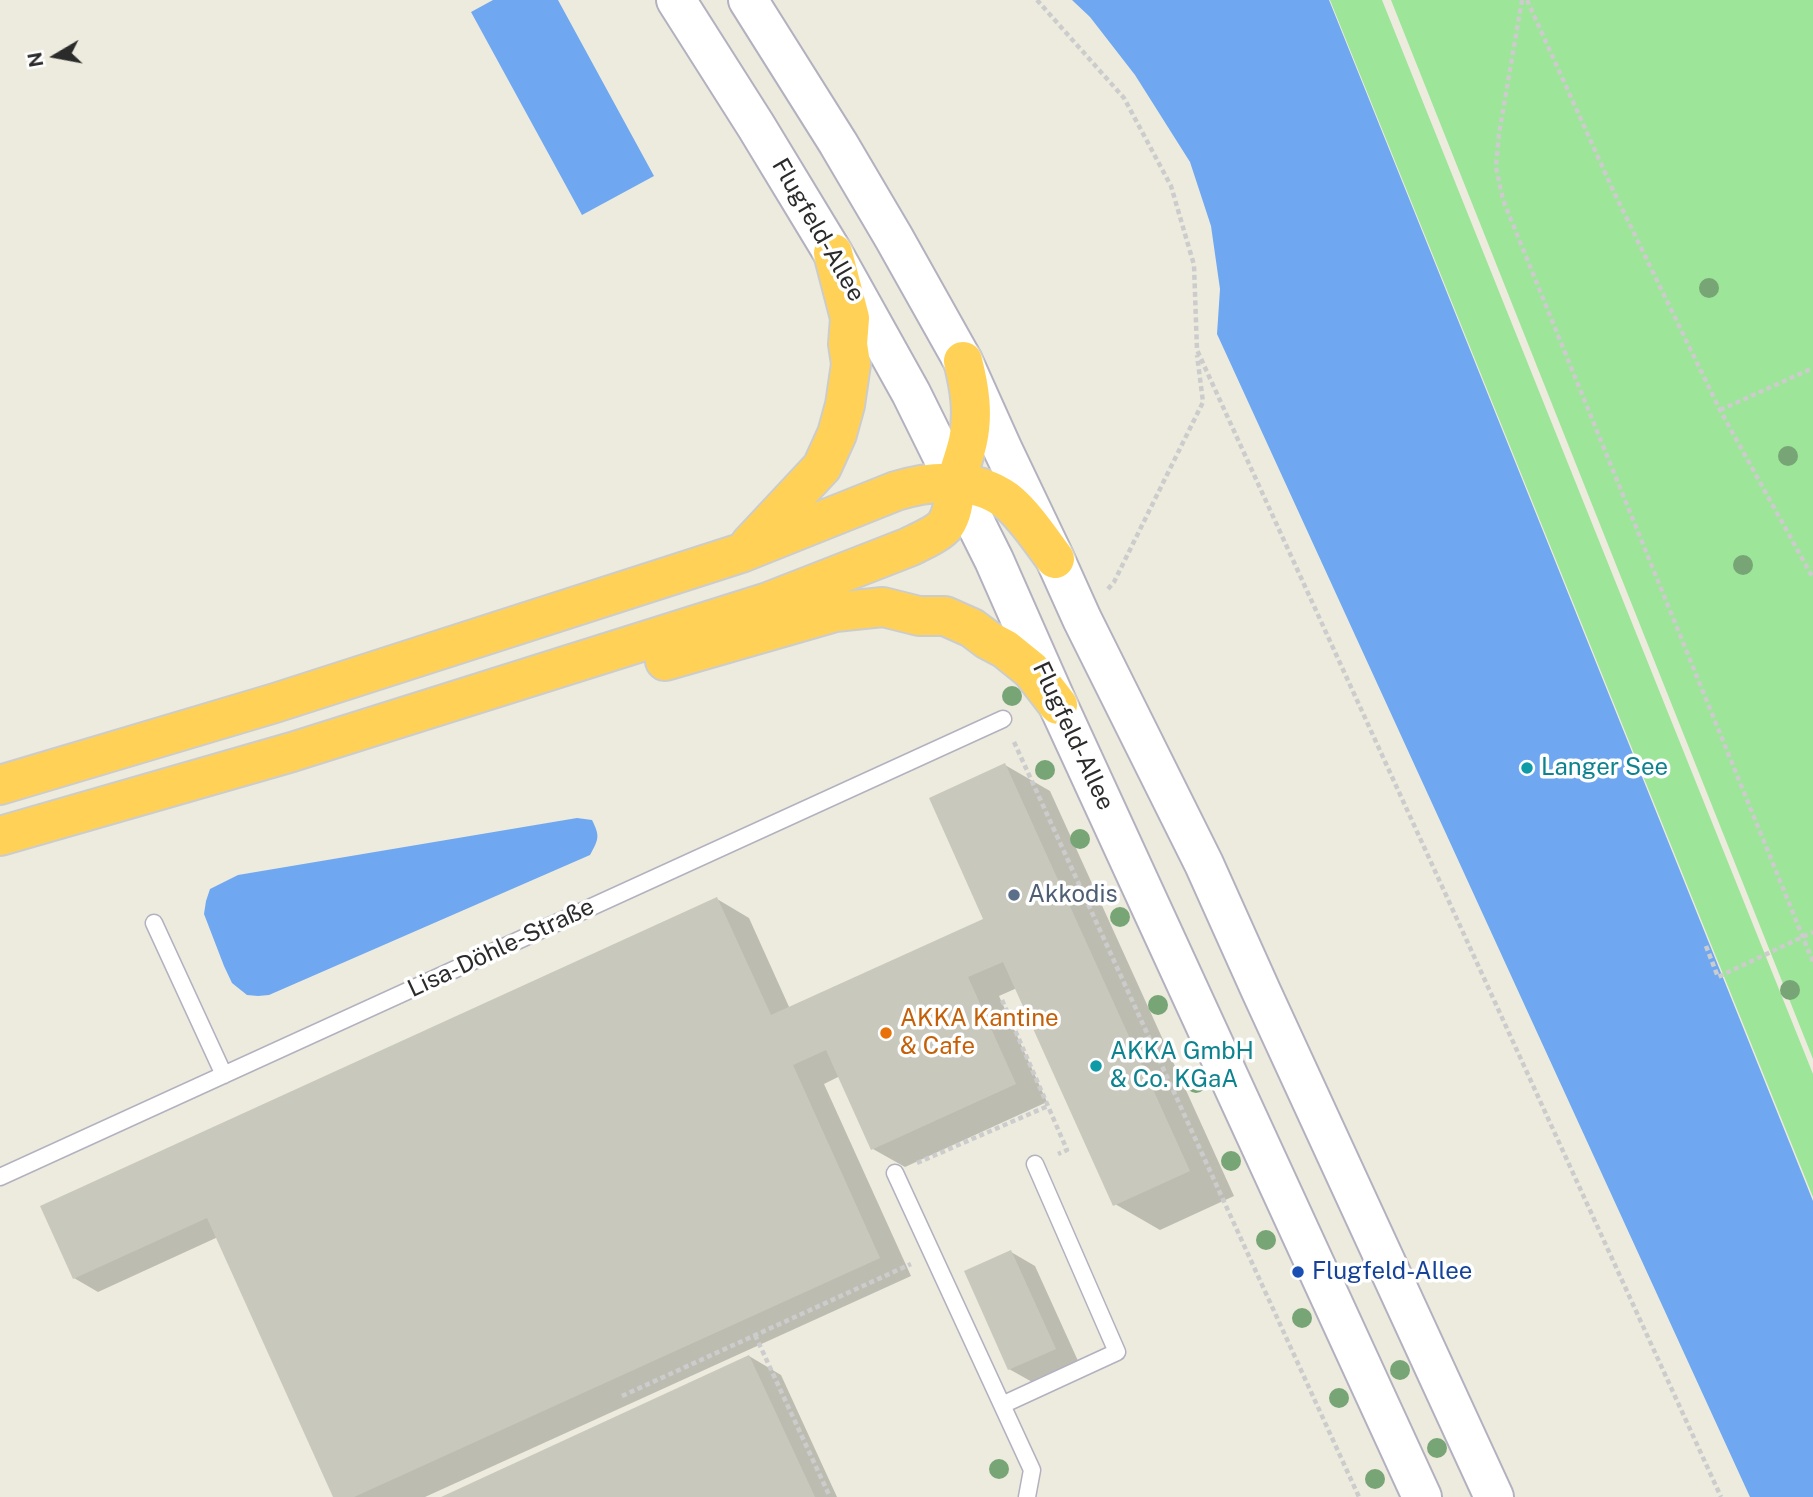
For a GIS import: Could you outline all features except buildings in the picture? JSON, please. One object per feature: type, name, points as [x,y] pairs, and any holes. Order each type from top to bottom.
[{"type":"highway","points":[[741,554],[822,467],[837,434],[845,405],[851,364],[848,344],[850,318],[833,253]]},
{"type":"highway","points":[[0,836],[292,752],[768,602],[925,539],[945,526],[954,502],[956,484],[968,442],[970,389],[963,361]]},
{"type":"highway","points":[[0,785],[275,704],[741,554],[906,488],[942,482],[979,486],[1006,500],[1055,559]]},
{"type":"highway","points":[[292,752],[592,682],[835,612],[883,607],[919,616],[944,616],[972,628],[1031,670],[1058,705]]},
{"type":"main road","name":"Flugfeld-Allee","points":[[676,0],[833,253],[911,393],[994,560],[1422,1497]]},
{"type":"main road","points":[[748,0],[901,249],[963,361],[1082,619],[1204,864],[1494,1497]]},
{"type":"lane","name":"Lisa-Döhle-Straße","points":[[0,1177],[1003,719]]},
{"type":"lane","points":[[154,923],[224,1075]]},
{"type":"lane","points":[[1002,1405],[1117,1352],[1035,1164]]},
{"type":"lane","points":[[895,1173],[1032,1470],[1027,1497]]},
{"type":"path","points":[[1037,0],[1124,98],[1171,186],[1194,265],[1197,349],[1203,402],[1114,582],[1082,619]]},
{"type":"path","points":[[1524,0],[1720,410],[1813,578]]},
{"type":"path","points":[[1524,0],[1499,134],[1496,167],[1503,200],[1813,961]]},
{"type":"path","points":[[1197,349],[1721,1497]]},
{"type":"path","points":[[1720,410],[1813,368]]},
{"type":"path","points":[[1003,719],[1359,1497]]},
{"type":"path","points":[[1706,946],[1718,976],[1813,932]]},
{"type":"path","points":[[1002,1000],[1067,1150],[1035,1164]]},
{"type":"path","points":[[895,1173],[1048,1106]]},
{"type":"path","points":[[622,1396],[932,1255]]},
{"type":"path","points":[[754,1335],[830,1497]]},
{"type":"green space","points":[[1330,0],[1382,0],[1813,1074],[1813,1197]]},
{"type":"green space","points":[[1391,0],[1813,0],[1813,1059]]},
{"type":"water","points":[[493,0],[558,0],[654,176],[582,215],[471,12]]},
{"type":"water","name":"Langer See","points":[[1072,0],[1329,0],[1813,1201],[1813,1497],[1750,1497],[1217,334],[1220,289],[1211,226],[1190,162],[1135,75],[1090,17]]},
{"type":"water","points":[[577,818],[592,820],[596,830],[597,841],[590,855],[269,995],[247,995],[232,983],[204,914],[210,889],[238,875]]},
{"type":"place","name":"Langer See","points":[[1527,768]]},
{"type":"place","name":"Akkodis","points":[[1014,895]]},
{"type":"place","name":"AKKA Kantine & Cafe","points":[[886,1033]]},
{"type":"place","name":"AKKA GmbH & Co. KGaA","points":[[1096,1066]]},
{"type":"place","name":"Flugfeld-Allee","points":[[1298,1272]]}]
